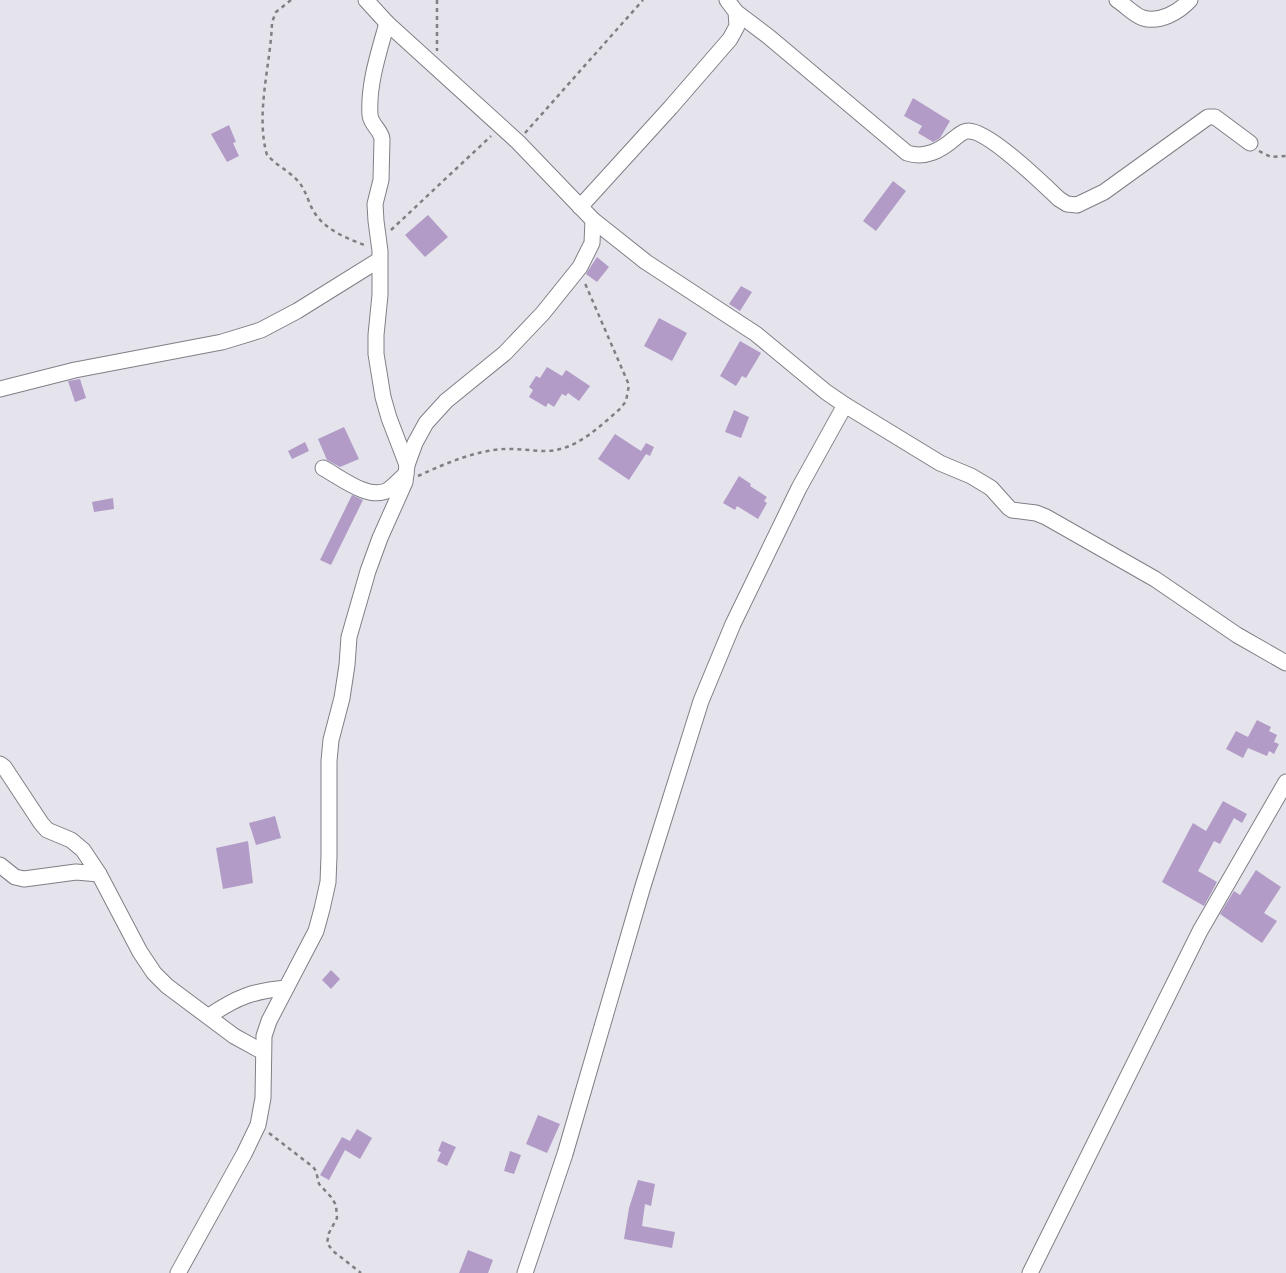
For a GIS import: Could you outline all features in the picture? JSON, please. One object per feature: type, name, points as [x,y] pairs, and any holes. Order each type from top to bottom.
[{"type":"street","points":[[366,0],[387,23],[518,142],[594,220],[646,262],[756,334],[826,392],[940,463],[971,476],[991,488],[1012,510],[1046,516],[1155,579],[1237,635],[1286,663]]},
{"type":"street","points":[[1117,0],[1142,18],[1155,19],[1173,14],[1190,0]]},
{"type":"street","points":[[580,206],[671,107],[730,39],[736,26],[732,6]]},
{"type":"street","points":[[732,6],[877,130],[907,153],[924,156],[941,150],[964,131],[973,131],[993,142],[1067,204],[1077,205],[1104,192],[1208,117],[1215,117],[1250,144]]},
{"type":"street","points":[[387,23],[377,58],[371,101],[372,122],[382,135],[381,180],[375,204],[380,251],[380,296],[376,354],[384,398],[406,474]]},
{"type":"street","points":[[178,1273],[258,1125],[265,1075],[264,1036],[269,1021],[316,931],[328,882],[329,761],[331,740],[348,665],[349,637],[368,571],[406,474],[415,443],[426,423],[446,401],[506,353],[580,267],[592,243],[594,220]]},
{"type":"street","points":[[0,389],[75,370],[222,342],[261,330],[297,311],[380,251]]},
{"type":"street","points":[[525,1273],[565,1154],[642,886],[701,701],[733,624],[799,488],[845,405]]},
{"type":"street","points":[[324,468],[363,490],[374,494],[387,490],[406,474]]},
{"type":"street","points":[[0,764],[4,767],[47,830],[78,844],[100,874],[140,952],[154,973],[182,998],[234,1036],[263,1052]]},
{"type":"street","points":[[1030,1273],[1200,931],[1286,782]]},
{"type":"street","points":[[0,865],[15,877],[24,879],[76,872],[100,874]]},
{"type":"street","points":[[209,1016],[240,997],[252,993],[286,988]]},
{"type":"path","points":[[291,0],[288,5],[276,12],[272,22],[263,130],[267,156],[297,180],[304,189],[314,212],[321,220],[343,236],[380,251],[501,126]]},
{"type":"path","points":[[436,0],[438,70]]},
{"type":"path","points":[[518,142],[643,0]]},
{"type":"path","points":[[1250,144],[1261,153],[1271,156],[1286,156]]},
{"type":"path","points":[[406,474],[480,452],[508,448],[548,451],[569,447],[582,440],[621,408],[626,401],[629,386],[624,370],[600,321],[580,267]]},
{"type":"path","points":[[258,1125],[316,1171],[319,1184],[331,1197],[337,1210],[337,1218],[326,1238],[327,1243],[333,1251],[361,1273]]},
{"type":"building","points":[[913,98],[950,121],[940,138],[933,142],[918,133],[922,126],[904,116]]},
{"type":"building","points":[[229,125],[236,142],[233,143],[239,156],[227,162],[211,134]]},
{"type":"building","points":[[893,181],[906,191],[876,231],[863,221]]},
{"type":"building","points":[[428,215],[448,237],[425,257],[405,235]]},
{"type":"building","points":[[597,257],[609,267],[597,282],[586,274]]},
{"type":"building","points":[[741,286],[752,292],[740,311],[729,304]]},
{"type":"building","points":[[659,318],[687,333],[672,361],[644,346]]},
{"type":"building","points":[[740,341],[761,353],[746,378],[742,376],[736,386],[720,376]]},
{"type":"building","points":[[547,367],[562,376],[566,370],[590,386],[579,401],[568,393],[566,396],[562,394],[554,407],[548,403],[546,407],[529,397],[533,390],[529,387],[536,376],[540,378]]},
{"type":"building","points":[[80,379],[86,398],[75,402],[68,381]]},
{"type":"building","points":[[734,410],[749,417],[741,438],[725,432]]},
{"type":"building","points":[[344,427],[359,459],[340,467],[327,460],[318,439]]},
{"type":"building","points":[[615,434],[641,451],[646,443],[654,447],[650,456],[646,454],[629,480],[598,459]]},
{"type":"building","points":[[305,442],[309,451],[292,459],[288,451]]},
{"type":"building","points":[[739,476],[767,497],[764,501],[767,503],[758,519],[737,506],[735,510],[723,503]]},
{"type":"building","points":[[352,495],[363,500],[331,565],[320,560]]},
{"type":"building","points":[[113,498],[114,509],[94,512],[92,502]]},
{"type":"building","points":[[1257,720],[1271,727],[1269,731],[1277,735],[1274,742],[1279,744],[1274,754],[1269,751],[1267,756],[1248,748],[1243,758],[1226,749],[1236,731],[1248,737]]},
{"type":"building","points":[[1223,801],[1247,814],[1242,823],[1234,818],[1220,844],[1214,841],[1198,871],[1217,882],[1204,906],[1162,882],[1193,823],[1206,831]]},
{"type":"building","points":[[275,816],[281,838],[256,845],[249,823]]},
{"type":"building","points":[[248,841],[253,883],[223,889],[216,848]]},
{"type":"building","points":[[1256,870],[1281,887],[1264,913],[1277,921],[1262,943],[1220,914],[1234,891],[1240,895]]},
{"type":"building","points":[[331,970],[340,979],[331,989],[322,980]]},
{"type":"building","points":[[538,1115],[560,1124],[547,1153],[526,1144]]},
{"type":"building","points":[[357,1129],[372,1138],[360,1159],[345,1150],[329,1180],[320,1175],[342,1137],[350,1141]]},
{"type":"building","points":[[442,1141],[456,1147],[447,1166],[437,1161],[441,1152],[438,1151]]},
{"type":"building","points":[[510,1151],[521,1155],[514,1174],[504,1171]]},
{"type":"building","points":[[638,1180],[655,1184],[651,1206],[645,1204],[642,1226],[675,1232],[672,1248],[624,1239],[629,1208]]},
{"type":"building","points":[[468,1250],[493,1260],[488,1273],[459,1273]]}]
